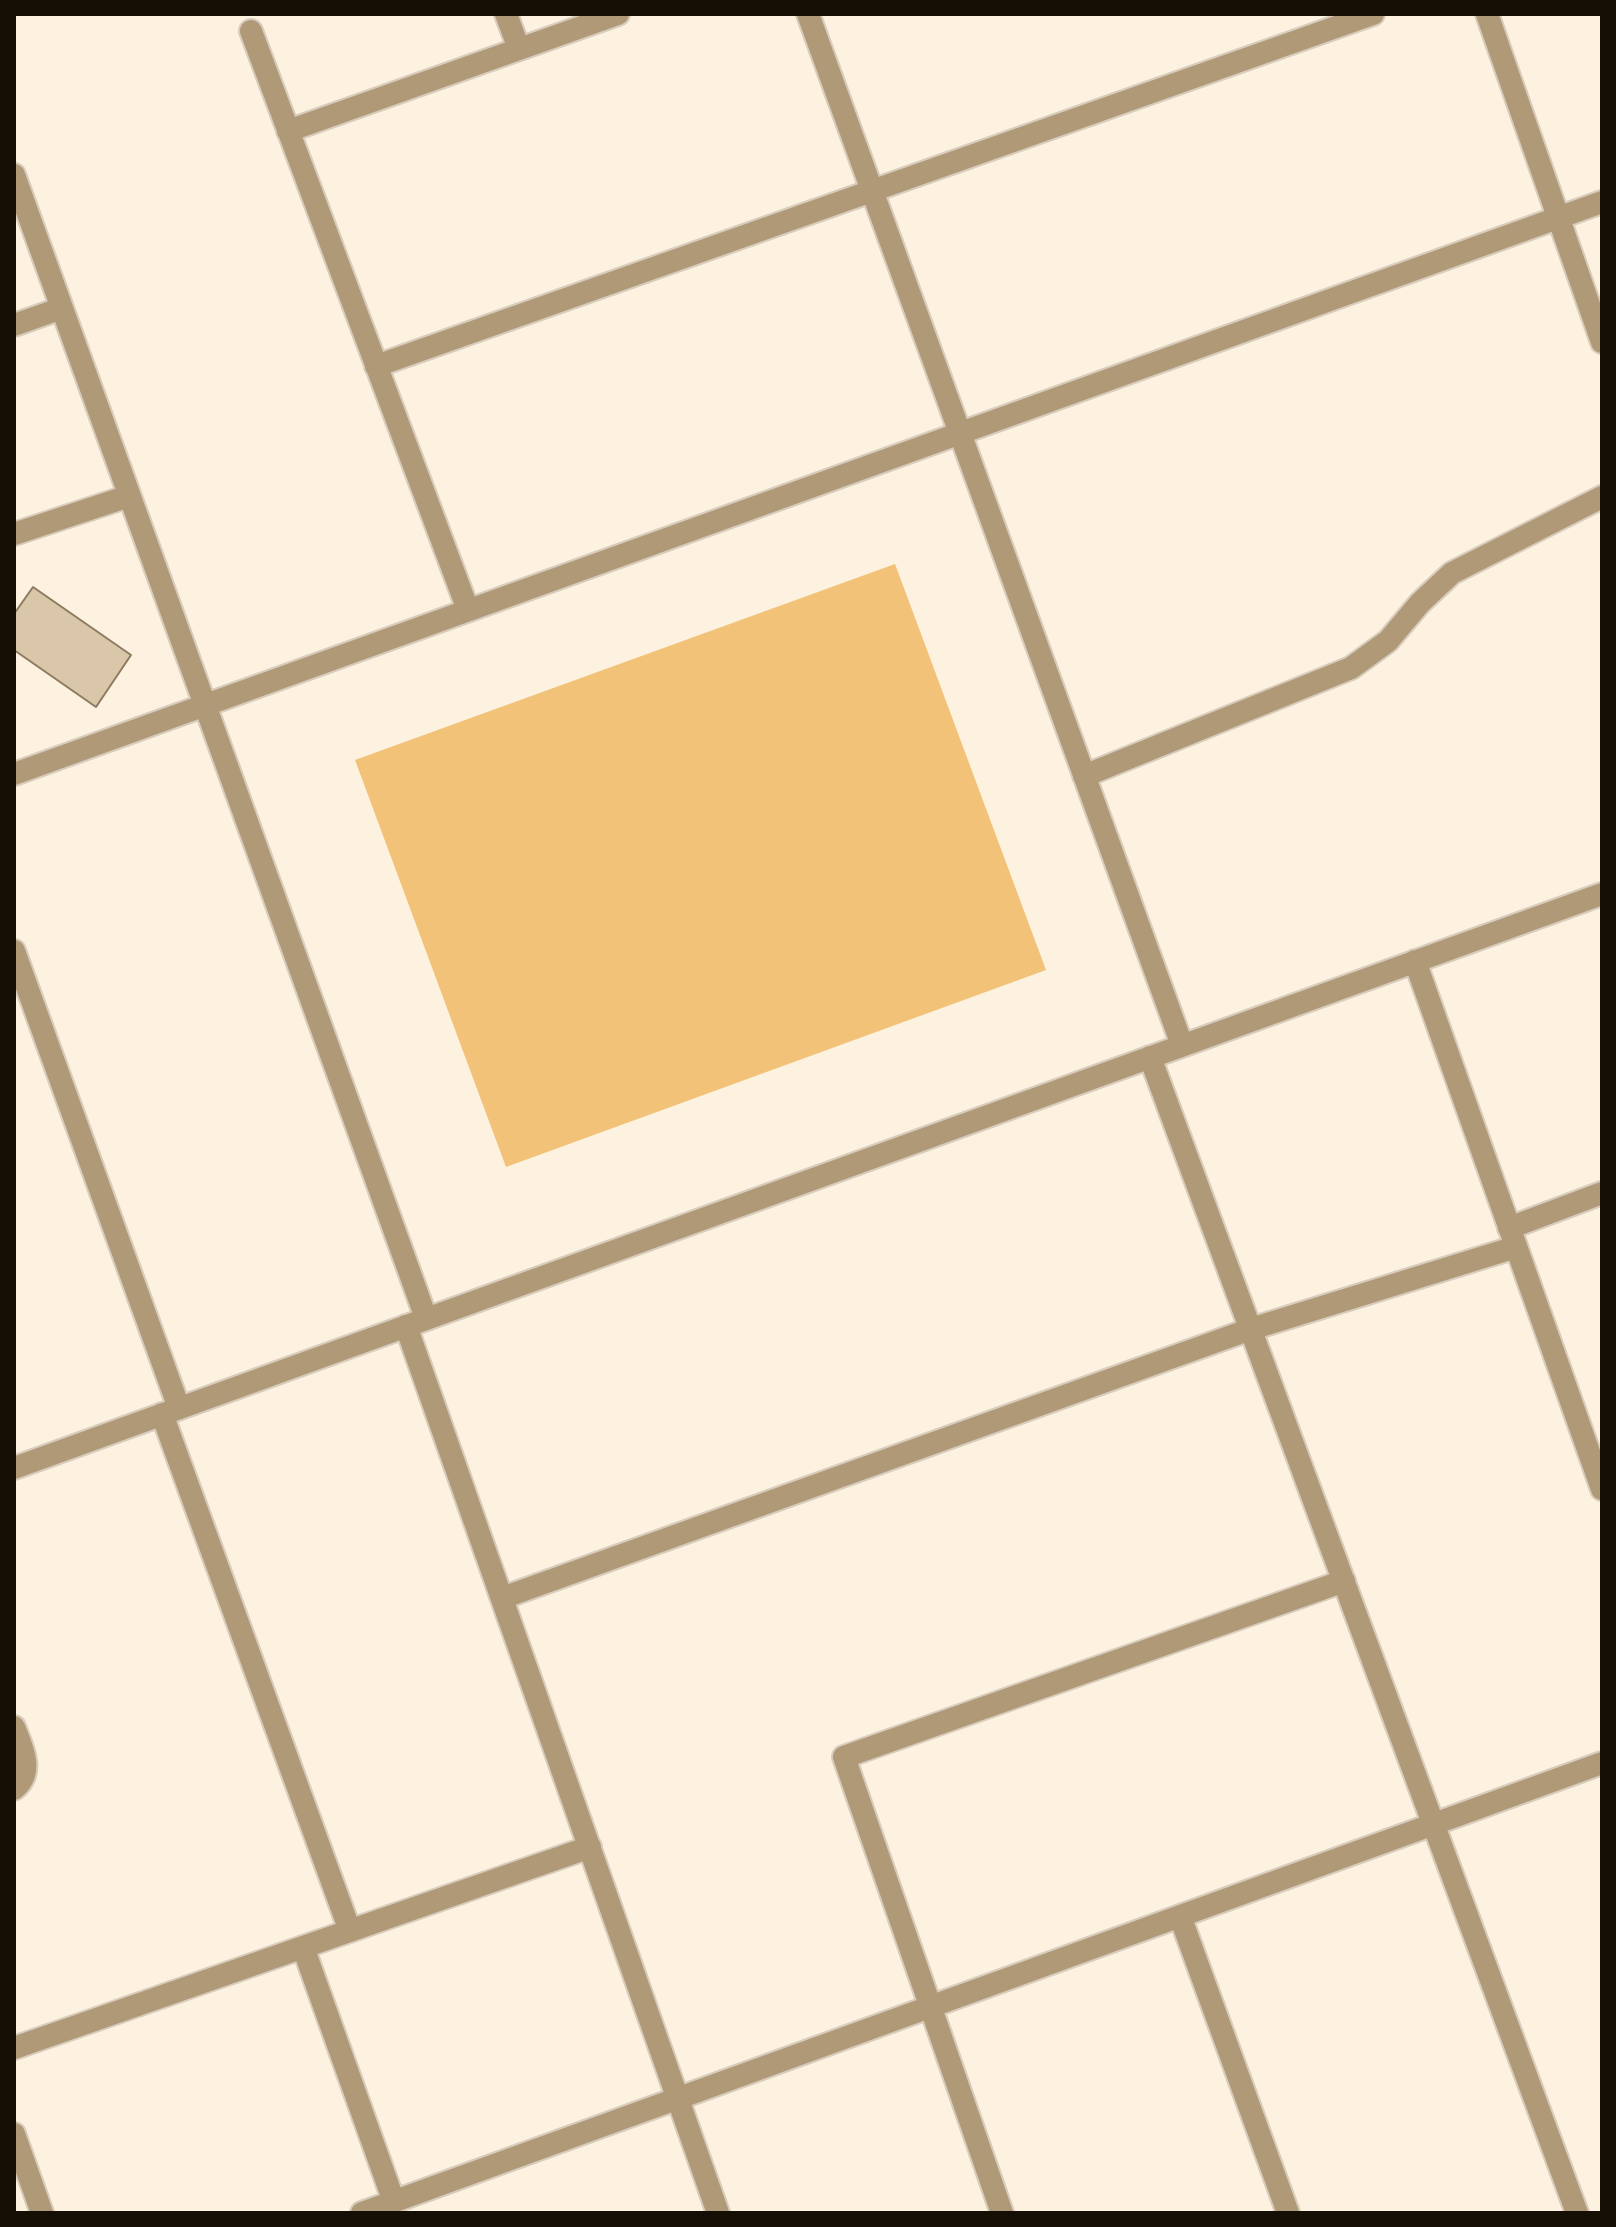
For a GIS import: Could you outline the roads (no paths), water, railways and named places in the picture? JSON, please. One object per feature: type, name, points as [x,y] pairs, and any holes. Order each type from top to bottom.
[{"type":"street","points":[[506,14],[519,49]]},
{"type":"street","points":[[288,131],[618,14]]},
{"type":"street","points":[[808,14],[1182,1045]]},
{"type":"street","points":[[376,366],[1373,14]]},
{"type":"street","points":[[1487,14],[1602,342]]},
{"type":"street","points":[[251,31],[468,610]]},
{"type":"street","points":[[14,175],[205,705],[416,1322],[502,1598],[718,2213]]},
{"type":"street","points":[[14,774],[1602,202]]},
{"type":"street","points":[[14,325],[62,308]]},
{"type":"street","points":[[14,534],[129,496]]},
{"type":"street","points":[[1084,776],[1351,668],[1388,641],[1420,603],[1452,573],[1602,497]]},
{"type":"street","points":[[14,1468],[1602,894]]},
{"type":"street","points":[[14,951],[350,1931]]},
{"type":"street","points":[[1415,961],[1602,1489]]},
{"type":"street","points":[[1150,1057],[1577,2213]]},
{"type":"street","points":[[502,1598],[1512,1238],[1602,1193]]},
{"type":"street","points":[[1002,2213],[844,1757],[1344,1581]]},
{"type":"street","points":[[14,1727],[27,1759],[19,1785],[14,1789]]},
{"type":"street","points":[[362,2213],[1602,1763]]},
{"type":"street","points":[[14,2048],[590,1847]]},
{"type":"street","points":[[1180,1916],[1288,2213]]},
{"type":"street","points":[[303,1947],[394,2202]]},
{"type":"street","points":[[14,2134],[42,2213]]}]
